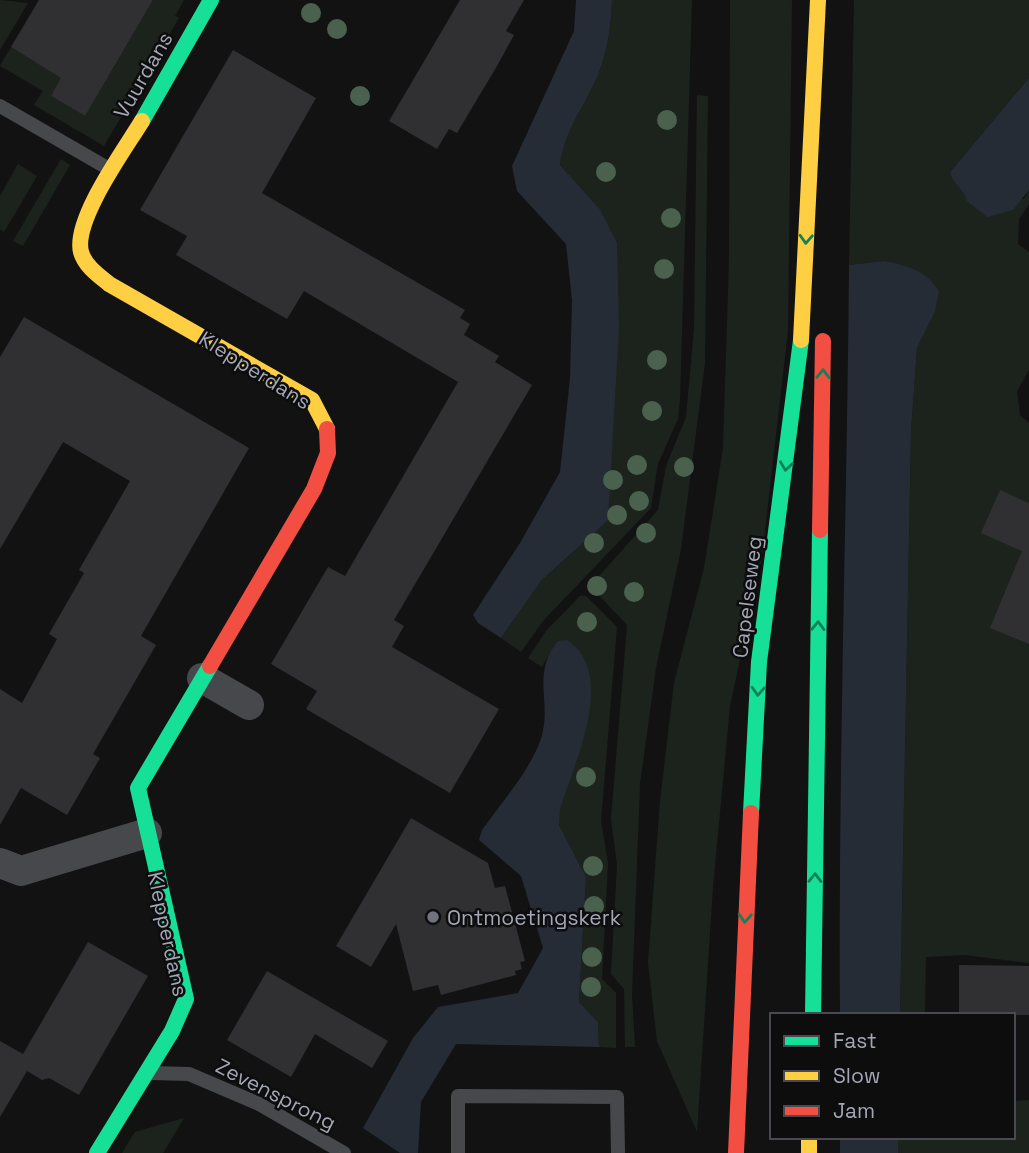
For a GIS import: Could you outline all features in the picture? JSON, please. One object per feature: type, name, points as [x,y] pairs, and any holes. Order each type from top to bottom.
[{"type":"main road","name":"Vuurdans","points":[[79,254],[78,237],[86,217],[211,0]]},
{"type":"main road","name":"Capelseweg","points":[[736,1153],[740,1011],[760,662],[799,370],[818,0]]},
{"type":"main road","name":"Capelseweg","points":[[817,49],[822,271]]},
{"type":"main road","name":"Klepperdans","points":[[79,254],[93,272],[109,284],[312,400],[329,428],[328,457],[314,489],[138,788],[186,999],[172,1031],[97,1153]]},
{"type":"main road","points":[[813,1013],[823,326]]},
{"type":"street","points":[[202,678],[249,705]]},
{"type":"street","points":[[0,863],[21,871],[147,833]]},
{"type":"lane","points":[[0,106],[112,171]]},
{"type":"lane","name":"Zevensprong","points":[[145,1073],[189,1074],[259,1104],[344,1153]]},
{"type":"lane","points":[[458,1153],[458,1096],[472,1096],[617,1097],[618,1153]]},
{"type":"shaded area","points":[[0,0],[28,3],[0,50]]},
{"type":"shaded area","points":[[107,0],[51,96],[85,116],[153,0],[184,0],[175,16],[179,18],[104,146],[34,105],[43,91],[0,66],[11,47],[35,62]]},
{"type":"shaded area","points":[[576,0],[612,0],[608,38],[601,66],[566,140],[560,165],[599,208],[617,243],[619,328],[608,520],[541,581],[501,638],[478,623],[473,615],[520,543],[560,472],[570,378],[572,300],[566,244],[517,191],[512,166],[574,31]]},
{"type":"shaded area","points":[[612,0],[692,0],[678,419],[658,464],[651,508],[543,621],[521,652],[501,638],[541,581],[570,555],[599,208],[560,165],[566,140],[601,66],[608,38]]},
{"type":"shaded area","points":[[730,0],[792,0],[788,330],[762,557],[730,706],[713,887],[697,1132],[657,1041],[648,963],[660,801],[674,683],[704,568],[723,448],[729,261]]},
{"type":"shaded area","points":[[854,0],[1029,0],[1029,78],[950,172],[961,186],[981,194],[1024,199],[1029,190],[1029,204],[1019,219],[1018,244],[1029,252],[1029,370],[1017,391],[1020,415],[1029,423],[1029,963],[965,955],[926,957],[925,1013],[900,1013],[911,432],[917,348],[935,312],[884,261],[849,265]]},
{"type":"shaded area","points":[[1029,78],[1029,190],[1013,210],[987,217],[967,201],[950,172]]},
{"type":"shaded area","points":[[697,95],[708,96],[705,363],[681,549],[656,668],[640,784],[632,995],[635,1047],[625,1047],[624,989],[611,974],[617,865],[611,819],[627,625],[595,591],[592,584],[658,510],[666,466],[686,417],[694,329]]},
{"type":"shaded area","points":[[61,159],[70,165],[23,246],[13,241]]},
{"type":"shaded area","points":[[18,164],[37,176],[4,232],[0,229],[0,196]]},
{"type":"shaded area","points":[[884,261],[901,265],[928,278],[939,291],[935,312],[917,348],[911,432],[900,1013],[840,1013],[840,828],[849,265]]},
{"type":"shaded area","points":[[580,596],[586,596],[617,627],[601,821],[608,863],[602,979],[616,993],[616,1048],[599,1047],[598,1022],[579,1002],[586,877],[559,825],[554,647],[542,667],[528,658],[546,631]]},
{"type":"shaded area","points":[[567,640],[582,655],[589,674],[591,696],[582,744],[560,809],[559,825],[586,877],[579,1002],[598,1022],[599,1047],[456,1044],[421,1102],[418,1153],[400,1153],[363,1128],[413,1038],[438,1007],[518,993],[543,948],[521,876],[479,840],[482,830],[521,777],[539,744],[545,716],[545,666],[558,641]]},
{"type":"shaded area","points":[[1029,1100],[1029,1153],[898,1153],[898,1139],[1015,1139],[1015,1101]]},
{"type":"shaded area","points":[[184,1118],[163,1153],[122,1153],[135,1132]]},
{"type":"shaded area","points":[[840,1139],[898,1139],[898,1153],[840,1153]]},
{"type":"building","points":[[39,0],[153,0],[85,116],[51,96],[61,78],[11,47]]},
{"type":"building","points":[[460,0],[524,0],[506,31],[514,35],[497,66],[457,133],[449,129],[437,149],[389,121]]},
{"type":"building","points":[[233,50],[316,98],[262,193],[465,310],[460,318],[470,324],[464,335],[499,356],[495,362],[532,385],[394,620],[404,626],[392,647],[499,709],[450,793],[306,709],[317,691],[271,664],[328,567],[345,576],[458,382],[304,291],[287,319],[176,255],[187,236],[140,210]]},
{"type":"building","points":[[24,317],[249,448],[141,636],[156,645],[93,754],[100,758],[67,815],[21,788],[0,825],[0,689],[22,703],[57,639],[49,634],[84,573],[79,570],[130,481],[63,442],[0,549],[0,357]]},
{"type":"building","points":[[1000,490],[1029,503],[1029,644],[990,628],[1022,551],[981,533]]},
{"type":"building","name":"Ontmoetingskerk","points":[[411,818],[488,863],[495,888],[505,886],[525,961],[520,962],[522,969],[515,971],[516,975],[441,995],[438,985],[413,991],[396,924],[371,967],[336,946]]},
{"type":"building","points":[[88,942],[148,976],[79,1095],[49,1078],[42,1080],[27,1071],[0,1117],[0,1041],[23,1054]]},
{"type":"building","points":[[959,965],[1029,966],[1029,1015],[959,1013]]},
{"type":"building","points":[[267,971],[388,1041],[372,1068],[315,1034],[291,1077],[227,1040]]},
{"type":"traffic: fast","points":[[142,121],[211,0]]},
{"type":"traffic: fast","points":[[751,813],[759,662],[801,340]]},
{"type":"traffic: fast","points":[[813,1013],[820,530]]},
{"type":"traffic: fast","points":[[97,1153],[172,1031],[186,999],[138,788],[210,666]]},
{"type":"traffic: slow","points":[[801,340],[818,0]]},
{"type":"traffic: slow","points":[[142,121],[92,204],[81,238],[81,252],[86,262],[109,284],[312,400],[327,429]]},
{"type":"traffic: slow","points":[[809,1139],[809,1153]]},
{"type":"traffic: jam","points":[[820,530],[823,341]]},
{"type":"traffic: jam","points":[[210,666],[314,489],[328,453],[327,429]]},
{"type":"traffic: jam","points":[[736,1153],[751,813]]},
{"type":"place","name":"Ontmoetingskerk","points":[[433,917]]}]
